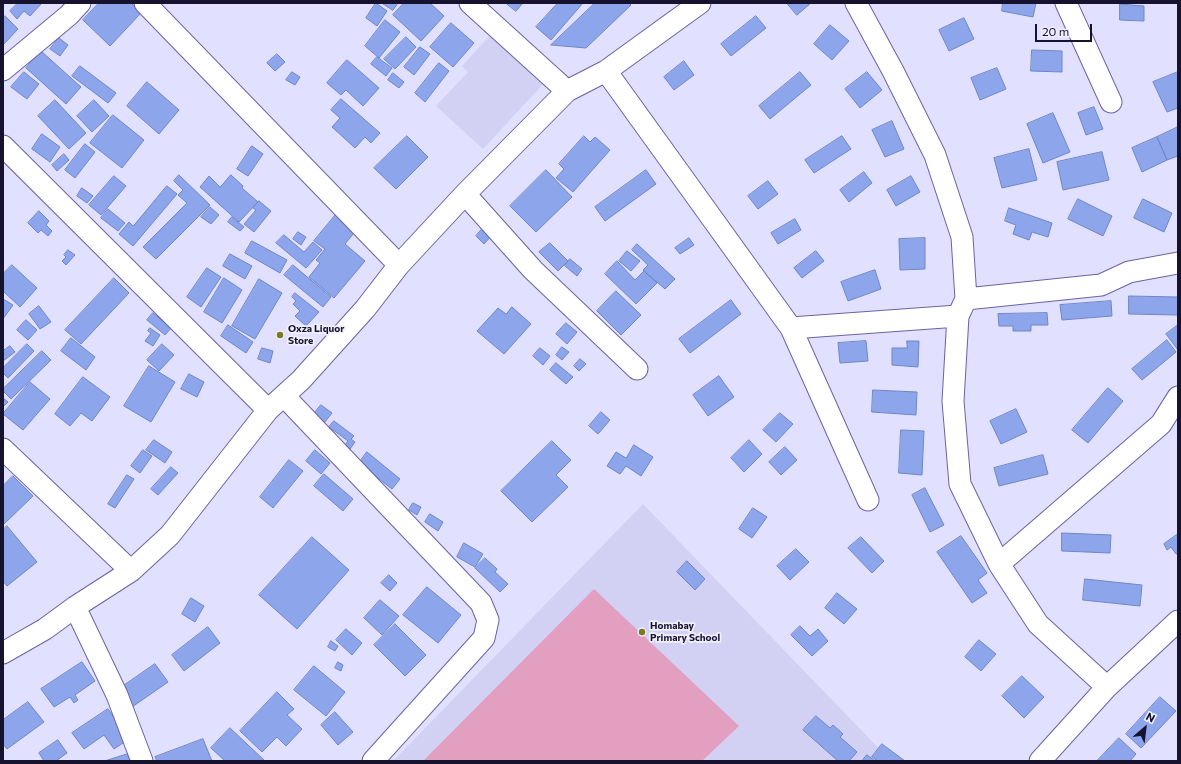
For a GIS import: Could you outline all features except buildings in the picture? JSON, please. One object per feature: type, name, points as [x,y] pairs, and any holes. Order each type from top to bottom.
[{"type":"street","points":[[3,70],[69,15],[80,3]]},
{"type":"street","points":[[145,3],[399,265]]},
{"type":"street","points":[[470,3],[567,91]]},
{"type":"street","points":[[3,653],[45,629],[75,607],[131,571],[170,535],[268,410],[301,380],[366,309],[399,265],[464,194],[567,91],[606,71],[700,3]]},
{"type":"street","points":[[856,3],[935,155],[962,237],[962,307],[953,401],[960,484],[999,564],[1038,624],[1107,687]]},
{"type":"street","points":[[1066,3],[1111,102]]},
{"type":"street","points":[[606,71],[791,328],[868,500]]},
{"type":"street","points":[[3,146],[268,410]]},
{"type":"street","points":[[464,194],[533,270],[637,369]]},
{"type":"street","points":[[791,328],[962,307],[1101,285],[1129,272],[1178,263]]},
{"type":"street","points":[[284,396],[481,603],[488,620],[484,638],[373,761]]},
{"type":"street","points":[[999,564],[1161,424],[1178,397]]},
{"type":"street","points":[[3,449],[131,571]]},
{"type":"street","points":[[75,607],[117,695],[142,761]]},
{"type":"street","points":[[1040,761],[1107,687],[1178,621]]},
{"type":"shaded area","points":[[493,32],[546,81],[483,149],[436,106],[468,72],[462,66]]},
{"type":"shaded area","name":"Homabay Primary School","points":[[643,504],[891,761],[393,761]]},
{"type":"shaded area","points":[[594,589],[739,726],[702,761],[423,761]]},
{"type":"place","name":"Oxza Liquor Store","points":[[280,335]]},
{"type":"place","name":"Homabay Primary School","points":[[642,632]]}]
